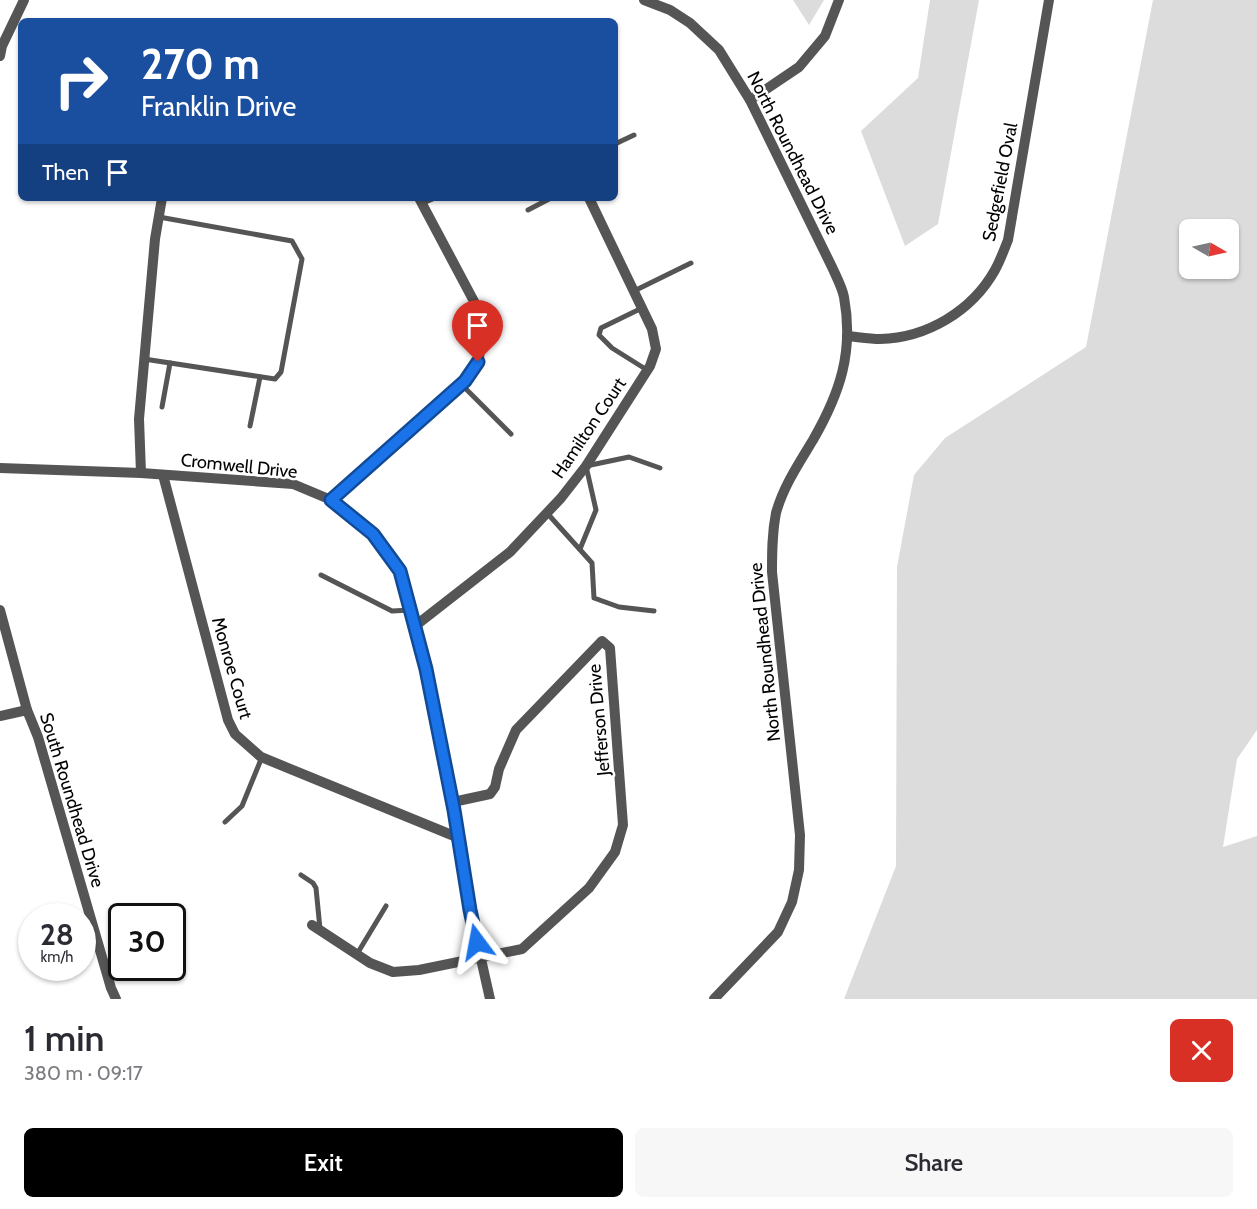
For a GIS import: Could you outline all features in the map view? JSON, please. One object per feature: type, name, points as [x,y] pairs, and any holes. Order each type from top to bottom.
[{"type":"street","points":[[0,56],[2,46],[24,0]]},
{"type":"street","name":"North Roundhead Drive","points":[[644,0],[670,10],[719,50],[750,100],[844,295],[847,336],[844,371],[824,421],[789,479],[776,512],[771,544],[800,835],[799,870],[792,902],[778,932],[714,999]]},
{"type":"street","points":[[750,100],[799,67],[825,36],[839,0]]},
{"type":"street","name":"Sedgefield Oval","points":[[847,336],[879,339],[909,335],[936,326],[958,312],[980,292],[995,270],[1008,240],[1049,0]]},
{"type":"street","points":[[141,473],[139,419],[162,201]]},
{"type":"street","points":[[331,500],[461,384],[478,362],[482,341],[477,307],[420,201]]},
{"type":"street","name":"Hamilton Court","points":[[414,626],[510,552],[547,513],[586,466],[647,370],[656,349],[652,329],[590,201]]},
{"type":"street","name":"Cromwell Drive","points":[[0,468],[141,473],[293,484],[331,500],[373,534],[400,571],[426,669],[453,802],[470,910],[490,999]]},
{"type":"street","name":"Monroe Court","points":[[163,475],[228,720],[235,734],[262,757],[459,838]]},
{"type":"street","name":"South Roundhead Drive","points":[[0,610],[27,710],[39,737],[75,867],[116,999]]},
{"type":"street","name":"Jefferson Drive","points":[[453,802],[490,794],[495,788],[499,769],[516,730],[602,641],[610,648],[624,811],[623,825],[615,852],[589,888],[522,949],[481,958]]},
{"type":"street","points":[[0,717],[27,710]]},
{"type":"street","points":[[316,928],[370,963],[393,972],[419,970],[481,958]]},
{"type":"lane","points":[[618,142],[633,135]]},
{"type":"lane","points":[[528,210],[545,201]]},
{"type":"lane","points":[[144,359],[275,379],[281,372],[302,260],[292,241],[159,217]]},
{"type":"lane","points":[[634,291],[691,263]]},
{"type":"lane","points":[[642,308],[601,328],[599,335],[612,348],[647,370]]},
{"type":"lane","points":[[162,407],[170,363]]},
{"type":"lane","points":[[250,426],[261,377]]},
{"type":"lane","points":[[461,384],[511,434]]},
{"type":"lane","points":[[580,549],[596,510],[586,466],[629,457],[660,468]]},
{"type":"lane","points":[[547,513],[592,563],[594,598],[619,607],[654,611]]},
{"type":"lane","points":[[321,575],[392,611],[411,610]]},
{"type":"lane","points":[[225,822],[242,806],[262,757]]},
{"type":"lane","points":[[301,875],[316,888],[316,928]]},
{"type":"lane","points":[[357,955],[386,906]]},
{"type":"shaded area","points":[[793,0],[824,0],[809,25]]},
{"type":"shaded area","points":[[930,0],[979,0],[938,224],[905,246],[861,131],[918,78]]},
{"type":"shaded area","points":[[1153,0],[1257,0],[1257,730],[1237,759],[1223,847],[1257,836],[1257,999],[844,999],[896,866],[897,567],[914,475],[945,438],[1086,347]]},
{"type":"route","points":[[477,942],[426,669],[400,571],[373,534],[331,500],[465,381],[478,362]]}]
